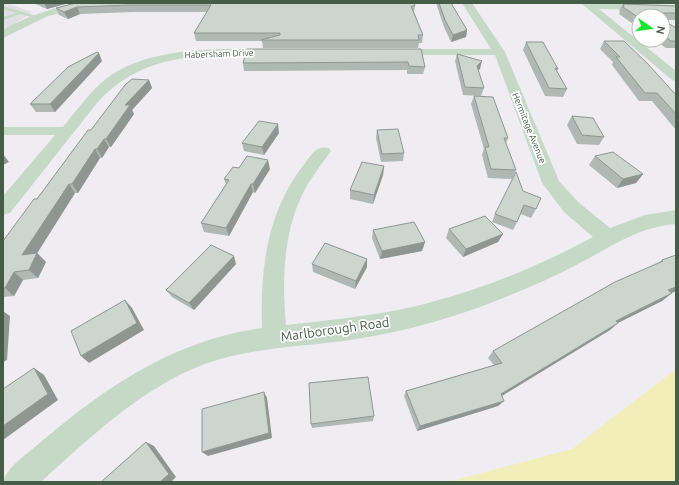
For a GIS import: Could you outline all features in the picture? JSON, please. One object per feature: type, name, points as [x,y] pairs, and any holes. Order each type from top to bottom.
[{"type":"street","points":[[3,35],[16,26],[34,17],[56,10],[90,3]]},
{"type":"street","name":"Hermitage Avenue","points":[[467,3],[499,52],[551,183],[572,207],[609,239]]},
{"type":"street","points":[[588,4],[676,8]]},
{"type":"street","points":[[588,4],[676,77]]},
{"type":"street","name":"Habersham Drive","points":[[3,208],[94,98],[114,80],[124,74],[148,64],[174,57],[198,53],[285,52]]},
{"type":"street","points":[[380,52],[499,52]]},
{"type":"street","points":[[3,131],[67,131]]},
{"type":"street","points":[[274,337],[272,307],[273,272],[277,238],[285,212],[297,187],[309,168],[324,150]]},
{"type":"street","name":"Marlborough Road","points":[[18,482],[109,404],[139,383],[178,362],[216,348],[249,340],[336,331],[437,311],[506,287],[560,264],[631,227],[650,220],[676,217]]},
{"type":"lane","points":[[3,7],[34,17]]},
{"type":"lane","points":[[3,19],[20,13]]},
{"type":"shaded area","points":[[3,3],[6,3],[32,12],[3,32]]},
{"type":"shaded area","points":[[676,369],[676,482],[448,482],[572,449]]},
{"type":"building","points":[[76,3],[414,3],[415,6],[411,6],[423,35],[418,35],[419,40],[261,40],[280,35],[280,33],[194,33],[211,5],[130,5],[77,7],[64,12],[56,8]]},
{"type":"building","points":[[439,3],[451,3],[467,30],[453,35],[445,20]]},
{"type":"building","points":[[623,4],[676,6],[676,13],[671,13],[671,8],[631,8],[631,12],[623,7]]},
{"type":"building","points":[[671,25],[676,28],[676,41],[671,41]]},
{"type":"building","points":[[604,41],[624,41],[647,63],[676,95],[676,114],[657,93],[645,93],[616,57],[620,57]]},
{"type":"building","points":[[526,42],[543,42],[567,89],[549,88]]},
{"type":"building","points":[[247,49],[421,49],[425,67],[409,66],[408,62],[243,63]]},
{"type":"building","points":[[97,52],[99,53],[50,104],[30,104],[68,67]]},
{"type":"building","points":[[457,54],[482,61],[477,66],[484,88],[465,87]]},
{"type":"building","points":[[132,79],[149,80],[125,105],[130,105],[106,139],[104,139],[97,149],[95,149],[72,184],[69,184],[22,255],[37,253],[29,270],[14,272],[3,289],[3,241],[34,199],[37,199],[88,130],[91,130],[125,85]]},
{"type":"building","points":[[474,96],[493,97],[508,138],[504,138],[516,170],[491,169],[485,147],[489,147]]},
{"type":"building","points":[[572,116],[593,118],[604,137],[582,135]]},
{"type":"building","points":[[259,121],[278,124],[262,147],[242,143]]},
{"type":"building","points":[[398,129],[404,153],[382,154],[377,130]]},
{"type":"building","points":[[613,152],[643,174],[623,179],[595,156]]},
{"type":"building","points":[[247,156],[268,160],[253,184],[251,184],[226,228],[201,223],[229,180],[224,179],[233,167],[239,168]]},
{"type":"building","points":[[362,162],[384,166],[374,195],[350,190]]},
{"type":"building","points":[[516,172],[523,191],[541,198],[536,209],[524,205],[517,222],[495,214]]},
{"type":"building","points":[[485,216],[503,234],[466,249],[449,229]]},
{"type":"building","points":[[414,222],[425,242],[382,251],[373,230]]},
{"type":"building","points":[[325,243],[367,259],[356,281],[312,264]]},
{"type":"building","points":[[211,245],[234,256],[189,303],[166,290]]},
{"type":"building","points":[[676,255],[676,287],[668,290],[672,293],[616,321],[618,323],[501,394],[504,401],[420,426],[406,391],[502,363],[493,351],[615,282]]},
{"type":"building","points":[[125,300],[137,323],[81,356],[71,331]]},
{"type":"building","points":[[34,368],[48,394],[3,426],[3,389]]},
{"type":"building","points":[[368,377],[374,416],[311,424],[309,383]]},
{"type":"building","points":[[264,392],[269,433],[202,452],[202,409]]},
{"type":"building","points":[[146,442],[169,474],[160,482],[101,482]]}]
